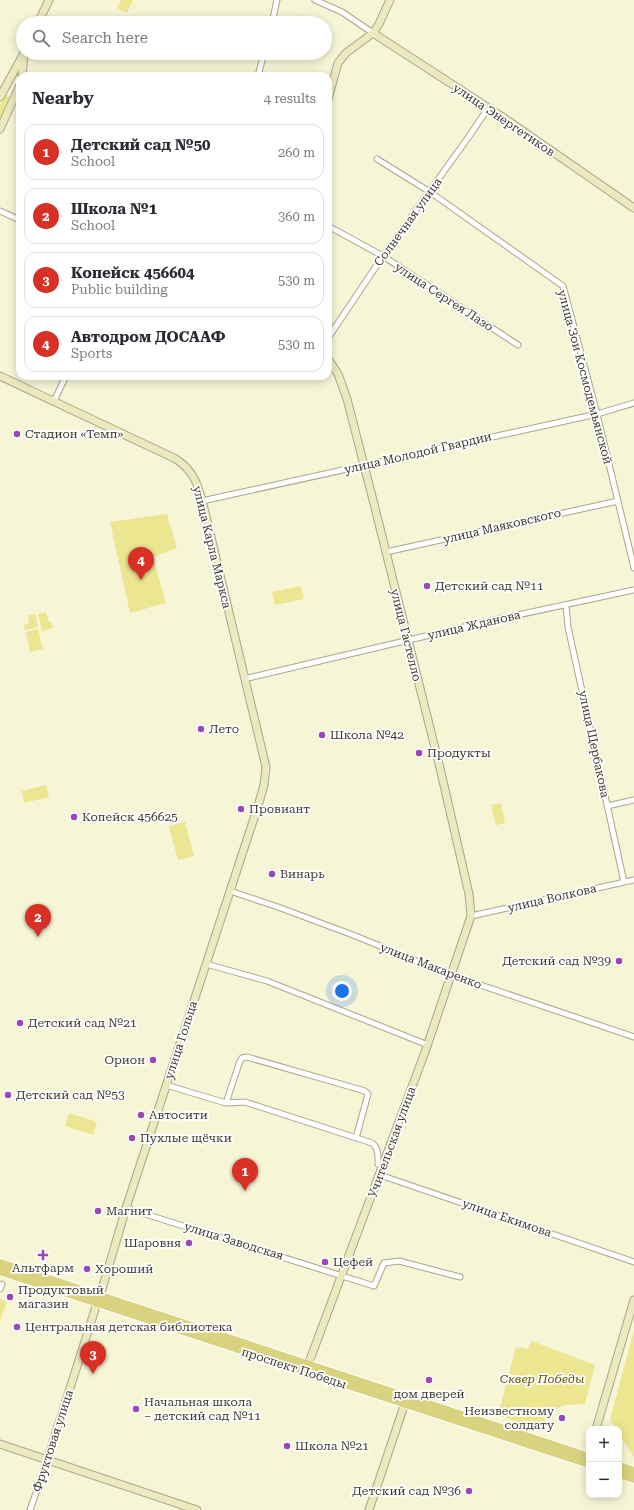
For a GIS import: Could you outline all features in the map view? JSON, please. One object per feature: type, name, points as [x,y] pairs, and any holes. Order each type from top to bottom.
[{"type":"main road","name":"проспект Победы","points":[[0,1263],[98,1299],[586,1458]]},
{"type":"main road","name":"проспект Победы","points":[[0,1271],[98,1299]]},
{"type":"main road","points":[[622,1467],[634,1471]]},
{"type":"main road","points":[[622,1475],[634,1479]]},
{"type":"street","points":[[41,16],[49,0]]},
{"type":"street","points":[[274,16],[278,0]]},
{"type":"street","points":[[315,0],[342,12],[373,33]]},
{"type":"street","points":[[332,83],[335,71],[342,57],[354,46],[373,33],[380,24],[390,0]]},
{"type":"street","name":"улица Энергетиков","points":[[373,33],[488,108],[634,208]]},
{"type":"street","points":[[0,97],[20,60]]},
{"type":"street","points":[[22,72],[23,60]]},
{"type":"street","points":[[259,72],[262,60]]},
{"type":"street","points":[[0,129],[16,94]]},
{"type":"street","name":"Солнечная улица","points":[[332,332],[383,256],[430,192],[488,108]]},
{"type":"street","name":"улица Зои Космодемьянской","points":[[377,158],[430,192],[563,286],[597,414],[634,568]]},
{"type":"street","points":[[0,211],[16,218]]},
{"type":"street","name":"улица Сергея Лазо","points":[[332,228],[383,256],[518,345]]},
{"type":"street","name":"улица Гастелло","points":[[332,365],[338,374],[347,399],[386,552],[407,641],[440,768],[469,894],[470,916]]},
{"type":"street","name":"улица Карла Маркса","points":[[0,376],[176,459],[186,466],[193,474],[202,501],[266,766],[264,786]]},
{"type":"street","points":[[54,401],[64,380]]},
{"type":"street","name":"улица Молодой Гвардии","points":[[202,501],[597,414],[634,403]]},
{"type":"street","name":"улица Маяковского","points":[[386,552],[618,500]]},
{"type":"street","name":"улица Жданова","points":[[244,679],[634,590]]},
{"type":"street","name":"улица Щербакова","points":[[566,605],[568,627],[624,882]]},
{"type":"street","name":"улица Гольца","points":[[98,1299],[126,1208],[264,786]]},
{"type":"street","points":[[607,806],[634,800]]},
{"type":"street","name":"улица Волкова","points":[[470,916],[634,880]]},
{"type":"street","name":"улица Макаренко","points":[[230,891],[353,935],[451,975],[634,1037]]},
{"type":"street","name":"Учительская улица","points":[[307,1368],[428,1045],[470,916]]},
{"type":"street","points":[[206,964],[267,981],[428,1045]]},
{"type":"street","points":[[226,1103],[240,1061],[242,1058],[247,1057],[365,1091],[368,1094],[356,1138]]},
{"type":"street","points":[[166,1085],[226,1103],[245,1102],[372,1143],[376,1146],[378,1164],[383,1167]]},
{"type":"street","name":"улица Екимова","points":[[380,1175],[634,1262]]},
{"type":"street","name":"улица Заводская","points":[[126,1208],[374,1286],[384,1263],[399,1261],[460,1277]]},
{"type":"street","name":"Фруктовая улица","points":[[30,1510],[98,1299]]},
{"type":"street","points":[[597,1426],[634,1300]]},
{"type":"street","points":[[369,1510],[406,1400]]},
{"type":"street","points":[[0,1444],[197,1510]]},
{"type":"green space","points":[[121,0],[133,0],[127,13],[117,8]]},
{"type":"green space","points":[[5,94],[10,97],[0,119],[0,104]]},
{"type":"green space","points":[[167,514],[177,548],[153,557],[166,603],[130,613],[110,522]]},
{"type":"green space","points":[[301,586],[304,599],[275,605],[272,592]]},
{"type":"green space","points":[[46,612],[49,622],[52,623],[53,628],[42,631],[38,614]]},
{"type":"green space","points":[[35,614],[38,627],[25,630],[24,625],[29,623],[28,615]]},
{"type":"green space","points":[[38,629],[43,649],[30,652],[26,632]]},
{"type":"green space","points":[[46,785],[49,797],[24,803],[22,791]]},
{"type":"green space","points":[[501,803],[505,823],[496,825],[491,805]]},
{"type":"green space","points":[[185,822],[194,856],[178,860],[169,826]]},
{"type":"green space","points":[[69,1113],[97,1122],[93,1135],[65,1126]]},
{"type":"green space","points":[[0,1299],[7,1301],[0,1322]]},
{"type":"green space","points":[[634,1330],[634,1457],[622,1439],[622,1426],[614,1426],[610,1420]]},
{"type":"green space","name":"Сквер Победы","points":[[532,1341],[595,1365],[585,1404],[564,1405],[548,1413],[539,1430],[498,1415],[516,1347],[528,1349]]},
{"type":"place","name":"Стадион «Темп»","points":[[17,434]]},
{"type":"place","name":"Автодром ДОСААФ","points":[[141,580]]},
{"type":"place","name":"Детский сад №11","points":[[427,586]]},
{"type":"place","name":"Лето","points":[[201,729]]},
{"type":"place","name":"Школа №42","points":[[322,735]]},
{"type":"place","name":"Продукты","points":[[419,753]]},
{"type":"place","name":"Провиант","points":[[241,809]]},
{"type":"place","name":"Копейск 456625","points":[[74,817]]},
{"type":"place","name":"Винарь","points":[[272,874]]},
{"type":"place","name":"Школа №1","points":[[38,937]]},
{"type":"place","name":"Детский сад №39","points":[[619,961]]},
{"type":"place","name":"Детский сад №21","points":[[20,1023]]},
{"type":"place","name":"Орион","points":[[153,1060]]},
{"type":"place","name":"Детский сад №53","points":[[8,1095]]},
{"type":"place","name":"Автосити","points":[[141,1115]]},
{"type":"place","name":"Пухлые щёчки","points":[[132,1138]]},
{"type":"place","name":"Детский сад №50","points":[[245,1191]]},
{"type":"place","name":"Магнит","points":[[98,1211]]},
{"type":"place","name":"Шаровня","points":[[189,1243]]},
{"type":"place","name":"Альтфарм","points":[[43,1255]]},
{"type":"place","name":"Цефей","points":[[325,1262]]},
{"type":"place","name":"Хороший","points":[[87,1269]]},
{"type":"place","name":"Продуктовый магазин","points":[[10,1297]]},
{"type":"place","name":"Центральная детская библиотека","points":[[17,1327]]},
{"type":"place","name":"Копейск 456604","points":[[93,1374]]},
{"type":"place","name":"дом дверей","points":[[429,1380]]},
{"type":"place","name":"Начальная школа – детский сад №11","points":[[136,1409]]},
{"type":"place","name":"Неизвестному солдату","points":[[562,1418]]},
{"type":"place","name":"Школа №21","points":[[287,1446]]},
{"type":"place","name":"Детский сад №36","points":[[469,1491]]}]
